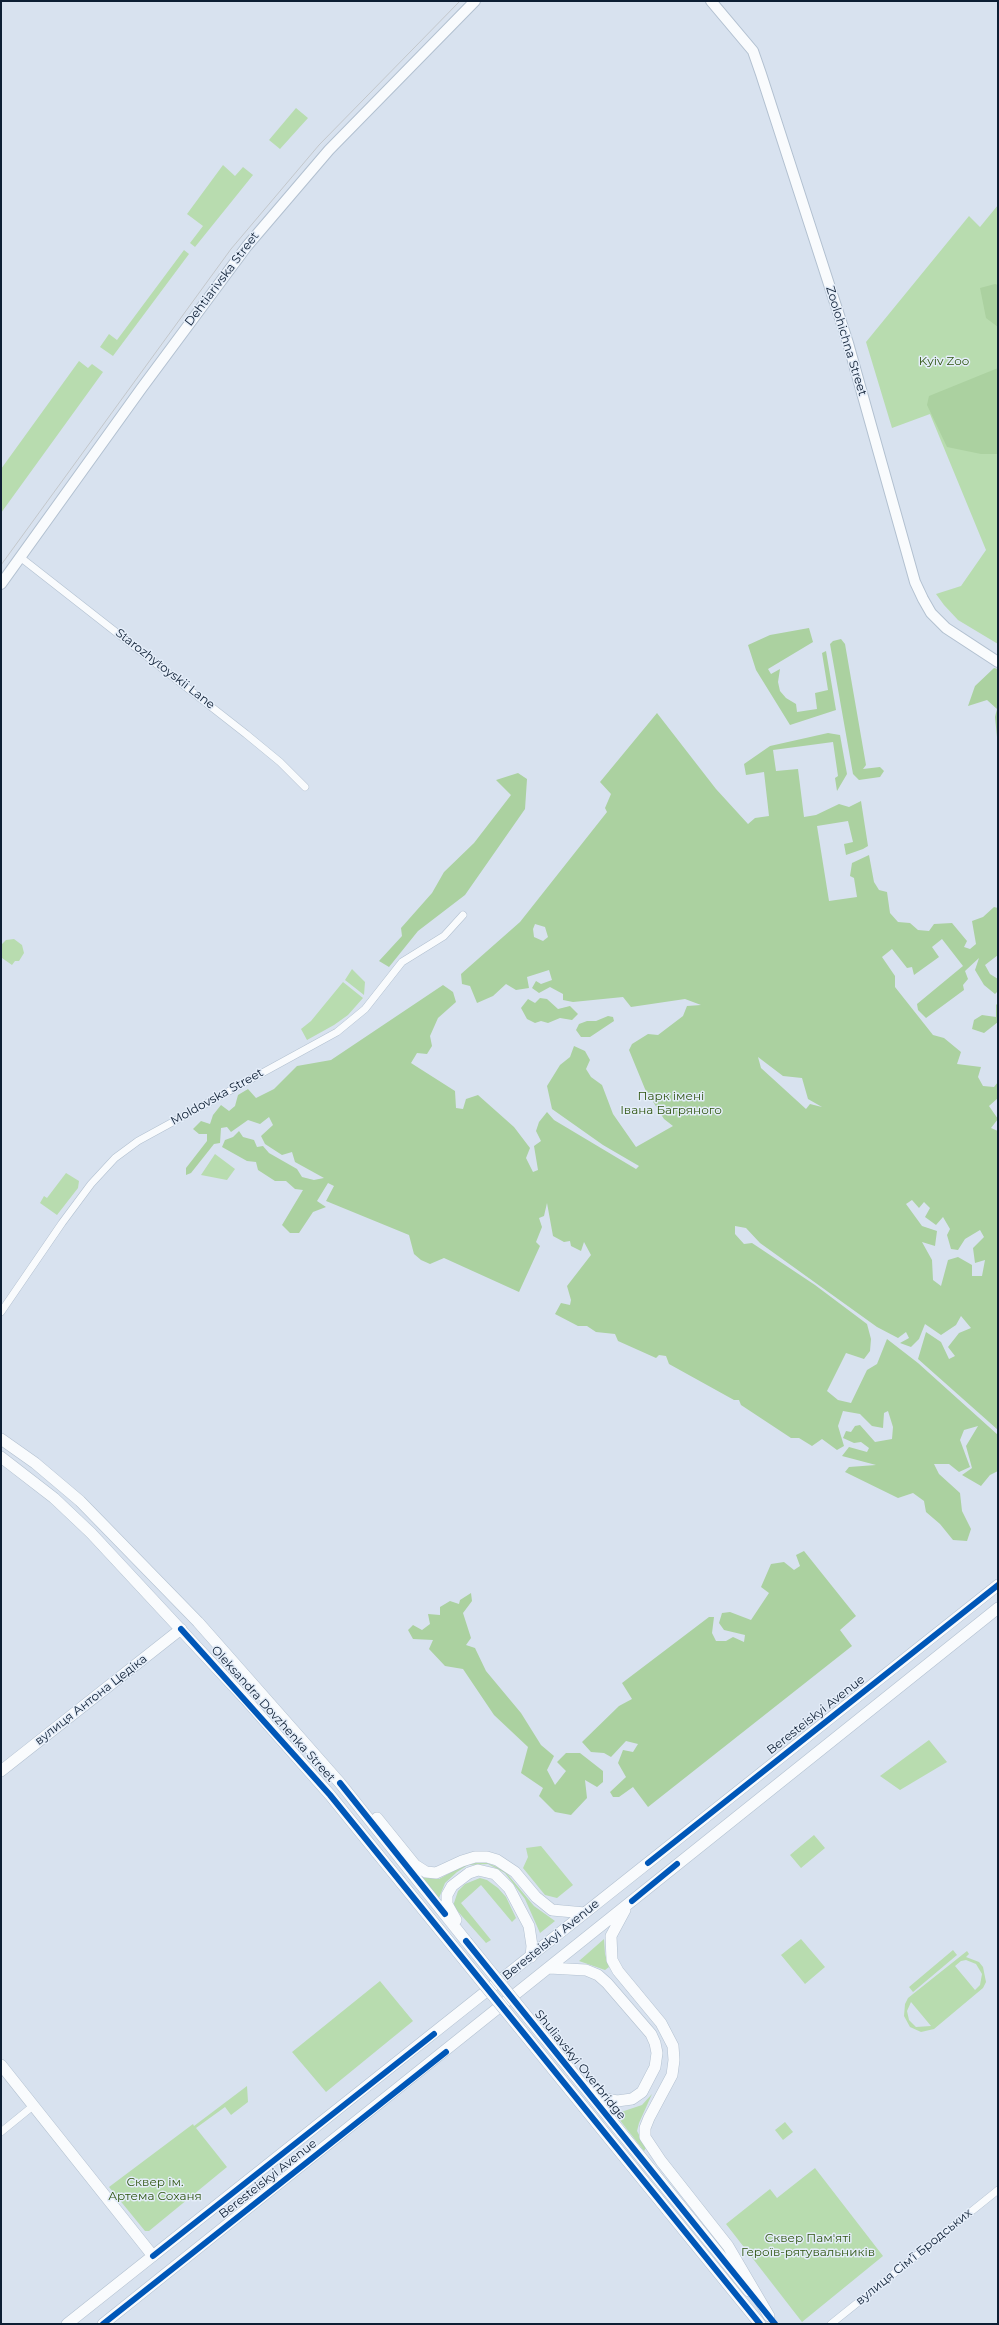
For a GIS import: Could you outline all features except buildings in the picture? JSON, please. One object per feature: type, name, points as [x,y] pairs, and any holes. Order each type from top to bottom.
[{"type":"main road","name":"Dehtiarivska Street","points":[[1,584],[145,382],[246,246],[329,150],[475,1]]},
{"type":"main road","name":"Zoolohichna Street","points":[[711,1],[753,51],[762,74],[848,343],[920,594],[931,613],[946,628],[998,662]]},
{"type":"main road","name":"Oleksandra Dovzhenka Street","points":[[1,1439],[35,1463],[80,1501],[198,1622],[340,1783],[386,1842]]},
{"type":"main road","name":"Oleksandra Dovzhenka Street","points":[[1,1457],[72,1514],[181,1629],[330,1795],[377,1853]]},
{"type":"main road","name":"Beresteiskyi Avenue","points":[[67,2324],[998,1585]]},
{"type":"main road","name":"Beresteiskyi Avenue","points":[[103,2324],[998,1608]]},
{"type":"main road","name":"вулиця Антона Цедіка","points":[[1,1771],[181,1629]]},
{"type":"main road","points":[[340,1783],[372,1813],[415,1865],[426,1872],[436,1873],[468,1859],[487,1857],[497,1860],[515,1872],[536,1897],[552,1910],[585,1913]]},
{"type":"main road","name":"Shuliavskyi Overbridge","points":[[386,1842],[772,2320]]},
{"type":"main road","name":"Shuliavskyi Overbridge","points":[[377,1853],[760,2324]]},
{"type":"main road","points":[[466,1940],[447,1904],[448,1895],[452,1886],[468,1873],[478,1870],[496,1874],[502,1879],[529,1926],[532,1946],[531,1957]]},
{"type":"main road","points":[[632,1901],[618,1921],[611,1936],[612,1960],[618,1971],[668,2034],[673,2046],[674,2060],[672,2075],[649,2118],[645,2128],[645,2137],[661,2161],[728,2246],[772,2320]]},
{"type":"main road","points":[[549,1968],[586,1970],[598,1975],[607,1983],[651,2034],[657,2053],[655,2067],[642,2092],[632,2099],[617,2101],[606,2098],[573,2073]]},
{"type":"main road","points":[[1,2065],[153,2256]]},
{"type":"street","name":"Starozhytoyskii Lane","points":[[20,557],[246,734],[280,762],[305,787]]},
{"type":"street","name":"Moldovska Street","points":[[1,1312],[62,1223],[91,1184],[115,1158],[138,1140],[338,1032],[365,1009],[402,962],[444,936],[463,914]]},
{"type":"street","points":[[1,2132],[34,2106]]},
{"type":"street","name":"вулиця Сімʼї Бродських","points":[[831,2324],[998,2190]]},
{"type":"green space","points":[[296,108],[308,118],[280,149],[269,140]]},
{"type":"green space","points":[[223,165],[235,176],[243,167],[253,175],[195,247],[190,243],[203,226],[187,214]]},
{"type":"green space","name":"Kyiv Zoo","points":[[998,205],[998,644],[958,620],[936,594],[961,586],[986,550],[930,414],[892,428],[866,342],[969,216],[980,227]]},
{"type":"green space","points":[[184,250],[189,254],[113,356],[100,347],[109,334],[117,340]]},
{"type":"green space","points":[[995,284],[998,285],[998,327],[986,318],[980,288]]},
{"type":"green space","points":[[79,361],[88,368],[92,364],[103,372],[1,513],[1,469]]},
{"type":"green space","points":[[998,368],[998,454],[981,454],[947,447],[927,405],[929,396]]},
{"type":"green space","points":[[809,628],[813,642],[768,669],[771,674],[780,669],[778,682],[780,691],[786,698],[796,704],[797,712],[817,709],[815,693],[828,690],[822,653],[826,651],[836,710],[790,725],[756,670],[748,645],[770,635]]},
{"type":"green space","points":[[841,639],[845,644],[866,765],[863,769],[880,767],[884,771],[880,777],[859,780],[853,774],[830,644],[833,641]]},
{"type":"green space","points":[[994,668],[998,669],[998,747],[995,717],[997,709],[987,700],[968,706],[975,686]]},
{"type":"green space","name":"Парк імені Івана Багряного","points":[[657,713],[716,789],[748,824],[755,818],[769,816],[764,772],[746,775],[744,764],[770,746],[828,733],[840,735],[847,774],[837,791],[835,778],[838,776],[833,742],[773,750],[776,771],[798,769],[804,817],[816,815],[839,804],[849,807],[861,801],[868,846],[863,849],[846,855],[844,844],[853,842],[848,821],[817,826],[829,901],[857,897],[854,878],[850,876],[852,863],[869,855],[874,882],[879,890],[887,892],[890,913],[898,922],[910,923],[918,930],[929,931],[934,924],[952,923],[967,941],[964,947],[970,949],[976,944],[972,921],[983,917],[994,907],[998,908],[998,955],[985,965],[990,974],[998,979],[998,991],[995,994],[984,985],[975,970],[979,958],[965,971],[968,979],[963,985],[964,990],[926,1018],[918,1010],[917,1004],[963,966],[942,939],[932,947],[939,957],[914,975],[912,967],[907,968],[892,949],[882,957],[895,976],[895,987],[933,1035],[944,1038],[961,1052],[957,1064],[981,1067],[978,1077],[983,1086],[994,1087],[998,1082],[998,1098],[989,1106],[998,1119],[991,1128],[998,1131],[998,1430],[918,1359],[926,1332],[941,1342],[949,1359],[955,1356],[948,1347],[959,1333],[971,1328],[961,1316],[956,1325],[941,1335],[925,1324],[919,1339],[911,1347],[900,1343],[909,1338],[906,1332],[898,1338],[877,1327],[760,1243],[746,1228],[735,1226],[735,1234],[744,1244],[752,1243],[815,1285],[867,1324],[871,1339],[870,1351],[864,1359],[846,1353],[827,1391],[838,1400],[851,1403],[867,1370],[877,1364],[887,1339],[918,1363],[998,1435],[998,1471],[990,1475],[981,1486],[962,1475],[972,1468],[966,1446],[978,1426],[964,1430],[960,1440],[970,1467],[959,1472],[949,1464],[934,1464],[939,1474],[960,1493],[962,1511],[971,1529],[967,1541],[953,1540],[940,1524],[926,1512],[924,1501],[913,1493],[898,1498],[845,1472],[849,1467],[876,1465],[842,1456],[849,1447],[867,1452],[869,1448],[861,1442],[854,1443],[843,1438],[846,1431],[851,1432],[855,1426],[860,1425],[875,1442],[892,1439],[893,1427],[888,1411],[884,1413],[883,1428],[872,1426],[860,1414],[843,1411],[838,1426],[844,1446],[837,1450],[822,1439],[812,1446],[799,1438],[791,1438],[741,1405],[739,1400],[734,1400],[669,1364],[666,1356],[659,1355],[656,1358],[618,1341],[615,1334],[596,1332],[587,1326],[578,1326],[555,1314],[561,1303],[570,1305],[571,1300],[567,1286],[591,1255],[584,1242],[581,1251],[571,1246],[570,1241],[564,1242],[553,1236],[547,1203],[544,1216],[539,1218],[542,1227],[536,1242],[540,1246],[519,1292],[444,1258],[430,1264],[421,1260],[414,1254],[409,1235],[326,1201],[334,1186],[328,1183],[317,1201],[326,1207],[313,1212],[299,1233],[290,1233],[282,1225],[303,1190],[295,1189],[286,1181],[275,1181],[258,1170],[256,1162],[247,1161],[222,1147],[225,1140],[233,1137],[239,1131],[243,1137],[254,1140],[257,1147],[263,1146],[269,1153],[297,1169],[302,1177],[314,1180],[324,1178],[295,1162],[292,1152],[282,1155],[265,1144],[261,1136],[273,1125],[269,1117],[260,1124],[248,1120],[231,1132],[227,1127],[221,1128],[220,1143],[214,1144],[191,1173],[186,1175],[186,1168],[207,1141],[207,1134],[199,1134],[193,1129],[201,1121],[210,1124],[213,1115],[221,1105],[229,1111],[235,1106],[238,1095],[248,1089],[256,1098],[274,1089],[297,1066],[331,1060],[443,985],[453,992],[456,1002],[438,1018],[430,1036],[432,1046],[427,1054],[417,1053],[411,1063],[455,1091],[456,1108],[463,1109],[466,1099],[478,1095],[514,1127],[530,1148],[526,1158],[533,1172],[538,1170],[534,1146],[541,1141],[536,1131],[539,1122],[547,1112],[554,1120],[636,1169],[639,1166],[603,1145],[552,1109],[547,1086],[560,1065],[570,1057],[574,1046],[585,1051],[590,1060],[586,1069],[591,1077],[602,1085],[613,1114],[636,1147],[673,1126],[664,1119],[645,1089],[629,1050],[632,1044],[648,1034],[658,1035],[683,1016],[687,1006],[701,1005],[685,999],[631,1007],[623,997],[573,1002],[563,1000],[563,994],[550,987],[539,993],[532,988],[536,981],[541,984],[552,980],[549,970],[527,977],[529,988],[516,990],[506,984],[493,996],[477,1003],[470,986],[462,984],[461,974],[520,922],[607,812],[605,808],[611,794],[600,782]],"holes":[[[535,924],[545,927],[548,937],[543,941],[534,937],[533,929]],[[758,1057],[783,1076],[802,1078],[808,1099],[822,1107],[810,1104],[806,1109],[761,1068]],[[912,1200],[919,1208],[924,1202],[930,1208],[925,1217],[936,1225],[943,1217],[950,1229],[947,1235],[951,1249],[958,1250],[965,1239],[980,1230],[984,1237],[973,1248],[975,1263],[985,1260],[982,1276],[972,1276],[972,1265],[958,1257],[948,1260],[941,1286],[933,1280],[932,1260],[922,1242],[935,1246],[937,1231],[922,1226],[906,1204]]]},
{"type":"green space","points":[[518,773],[527,779],[525,809],[465,895],[418,931],[389,967],[379,961],[402,936],[401,928],[432,893],[444,872],[474,843],[511,795],[496,780]]},
{"type":"green space","points":[[14,939],[22,945],[24,953],[19,961],[15,961],[12,965],[2,958],[1,945],[6,940]]},
{"type":"green space","points":[[352,969],[365,982],[364,995],[345,980]]},
{"type":"green space","points":[[343,982],[363,998],[348,1015],[334,1025],[307,1040],[301,1029],[311,1021]]},
{"type":"green space","points":[[540,998],[547,999],[558,1009],[570,1006],[578,1014],[572,1020],[560,1018],[548,1023],[541,1021],[535,1023],[527,1019],[521,1008],[528,999],[535,1003]]},
{"type":"green space","points":[[998,1003],[998,1022],[984,1033],[972,1029],[974,1020],[982,1015],[996,1017],[996,1005]]},
{"type":"green space","points":[[608,1016],[613,1017],[614,1021],[590,1037],[581,1037],[576,1030],[579,1024],[587,1021],[596,1021]]},
{"type":"green space","points":[[215,1154],[235,1169],[227,1180],[201,1175]]},
{"type":"green space","points":[[66,1173],[79,1181],[78,1188],[57,1215],[40,1203],[44,1196],[47,1198]]},
{"type":"green space","points":[[804,1551],[856,1616],[840,1630],[852,1646],[648,1807],[633,1787],[619,1797],[613,1797],[610,1792],[626,1777],[618,1763],[623,1750],[633,1752],[638,1744],[626,1741],[611,1757],[604,1753],[591,1752],[582,1742],[619,1706],[632,1699],[622,1683],[709,1617],[714,1617],[712,1633],[716,1641],[726,1641],[733,1637],[744,1642],[745,1635],[724,1630],[719,1623],[722,1613],[730,1612],[751,1620],[769,1593],[761,1587],[771,1564],[784,1562],[794,1570],[800,1566],[796,1555]]},
{"type":"green space","points":[[471,1593],[472,1601],[463,1613],[471,1638],[466,1645],[475,1648],[486,1671],[521,1713],[541,1745],[554,1756],[547,1770],[555,1785],[566,1771],[557,1762],[566,1753],[580,1753],[603,1771],[603,1782],[597,1787],[585,1780],[587,1798],[571,1815],[555,1812],[539,1796],[543,1788],[521,1773],[528,1747],[494,1715],[463,1669],[445,1666],[429,1649],[433,1640],[413,1639],[408,1630],[413,1625],[422,1630],[430,1624],[428,1614],[440,1615],[440,1607],[450,1601],[459,1604],[460,1600]]},
{"type":"green space","points":[[929,1740],[947,1762],[900,1790],[880,1776]]},
{"type":"green space","points":[[814,1835],[825,1848],[801,1868],[790,1855]]},
{"type":"green space","points":[[541,1846],[573,1885],[557,1898],[545,1895],[523,1868],[528,1857],[526,1848]]},
{"type":"green space","points":[[485,1862],[504,1870],[534,1906],[555,1921],[540,1933],[525,1899],[505,1873],[488,1864],[468,1865],[457,1872],[445,1883],[439,1898],[436,1899],[418,1877],[439,1879],[466,1864]]},
{"type":"green space","points":[[480,1878],[487,1880],[498,1888],[506,1897],[516,1918],[512,1922],[481,1885],[461,1903],[491,1940],[486,1943],[453,1906],[458,1891],[465,1884]]},
{"type":"green space","points":[[604,1939],[605,1954],[609,1967],[605,1970],[579,1961]]},
{"type":"green space","points":[[801,1939],[825,1967],[805,1984],[781,1955]]},
{"type":"green space","points":[[953,1950],[957,1955],[913,1992],[909,1987]]},
{"type":"green space","points":[[967,1951],[969,1954],[966,1957],[979,1962],[983,1967],[986,1982],[983,1988],[934,2029],[921,2032],[910,2027],[904,2016],[905,2004],[908,1998]],"holes":[[[966,1960],[976,1964],[982,1974],[980,1985],[975,1990],[955,1966],[961,1961]],[[911,2002],[931,2026],[916,2027],[909,2020],[907,2011]]]},
{"type":"green space","points":[[380,1981],[413,2021],[326,2092],[292,2052]]},
{"type":"green space","name":"Сквер ім. Артема Соханя","points":[[247,2086],[248,2102],[231,2115],[225,2107],[196,2128],[227,2167],[149,2231],[145,2231],[109,2187],[193,2124],[194,2126]]},
{"type":"green space","points":[[652,2094],[637,2131],[646,2148],[644,2151],[615,2114],[642,2105]]},
{"type":"green space","points":[[785,2122],[793,2132],[783,2140],[775,2130]]},
{"type":"green space","name":"Сквер Пам'яті Героїв-рятувальників","points":[[815,2168],[883,2256],[802,2322],[726,2224],[770,2189],[777,2198]]},
{"type":"tram line","points":[[1,565],[231,249],[319,145],[460,1]]},
{"type":"cycle path","points":[[648,1863],[998,1585]]},
{"type":"cycle path","points":[[181,1629],[330,1795],[760,2324]]},
{"type":"cycle path","points":[[340,1783],[445,1914]]},
{"type":"cycle path","points":[[632,1901],[677,1864]]},
{"type":"cycle path","points":[[466,1941],[775,2324]]},
{"type":"cycle path","points":[[153,2256],[434,2034]]},
{"type":"cycle path","points":[[103,2324],[446,2052]]}]
